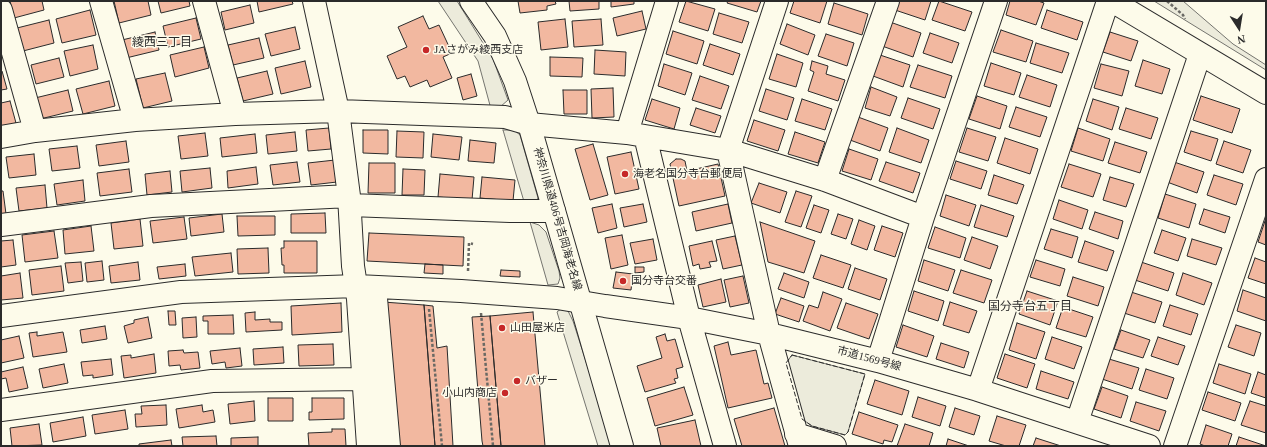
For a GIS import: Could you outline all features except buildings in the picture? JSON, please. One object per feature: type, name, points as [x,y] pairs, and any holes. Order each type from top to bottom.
[{"type":"street","points":[[101,1],[135,120]]},
{"type":"street","points":[[204,1],[235,114]]},
{"type":"street","points":[[314,1],[338,111],[349,201],[354,266],[366,286],[389,446]]},
{"type":"street","name":"神奈川県道406号吉岡海老名線","points":[[471,1],[495,36],[515,81],[529,124],[622,446]]},
{"type":"street","points":[[667,1],[636,134],[725,446]]},
{"type":"street","points":[[777,1],[728,150],[769,334],[798,440],[835,446]]},
{"type":"street","points":[[825,180],[888,1]]},
{"type":"street","points":[[878,361],[923,217],[996,1]]},
{"type":"street","points":[[978,390],[1108,1]]},
{"type":"street","points":[[1112,1],[1266,93]]},
{"type":"street","points":[[1,10],[35,131]]},
{"type":"street","points":[[1077,422],[1200,54]]},
{"type":"street","points":[[1,137],[35,131],[135,120],[235,114],[338,111],[505,117],[529,124],[636,134],[728,150],[825,180],[923,217]]},
{"type":"street","points":[[1175,446],[1266,179]]},
{"type":"street","points":[[1,225],[151,206],[349,201],[510,211],[554,211]]},
{"type":"street","points":[[366,286],[363,379],[368,446]]},
{"type":"street","name":"市道1569号線","points":[[1,316],[181,292],[366,286],[557,298],[688,318],[769,334],[878,361],[978,390],[1149,446]]},
{"type":"street","points":[[1,410],[212,381],[363,379]]},
{"type":"path","points":[[468,267],[469,243],[473,244]]},
{"type":"path","points":[[429,305],[442,446]]},
{"type":"path","points":[[481,311],[493,446]]},
{"type":"shaded area","points":[[438,1],[457,1],[493,59],[508,100],[500,107],[491,109],[478,61]]},
{"type":"shaded area","points":[[1154,1],[1183,1],[1233,44],[1266,65],[1266,70]]},
{"type":"shaded area","points":[[503,130],[514,130],[520,135],[538,198],[533,205],[525,205]]},
{"type":"shaded area","points":[[530,222],[539,225],[546,232],[559,271],[560,278],[558,284],[548,285]]},
{"type":"shaded area","points":[[562,308],[568,311],[573,321],[613,446],[598,446],[557,312]]},
{"type":"shaded area","points":[[792,355],[865,374],[848,432],[845,435],[812,426],[802,419],[786,363]]},
{"type":"fence","points":[[792,355],[865,374],[848,432],[845,435],[812,426],[802,419],[786,363],[792,355]]},
{"type":"place","name":"JAさがみ綾西支店","points":[[426,50]]},
{"type":"place","name":"海老名国分寺台郵便局","points":[[625,174]]},
{"type":"place","name":"国分寺台交番","points":[[623,281]]},
{"type":"place","name":"山田屋米店","points":[[502,328]]},
{"type":"place","name":"バザー","points":[[517,381]]},
{"type":"place","name":"小山内商店","points":[[505,393]]},
{"type":"district","name":"綾西三丁目","points":[[162,43]]},
{"type":"district","name":"国分寺台五丁目","points":[[1030,307]]}]
